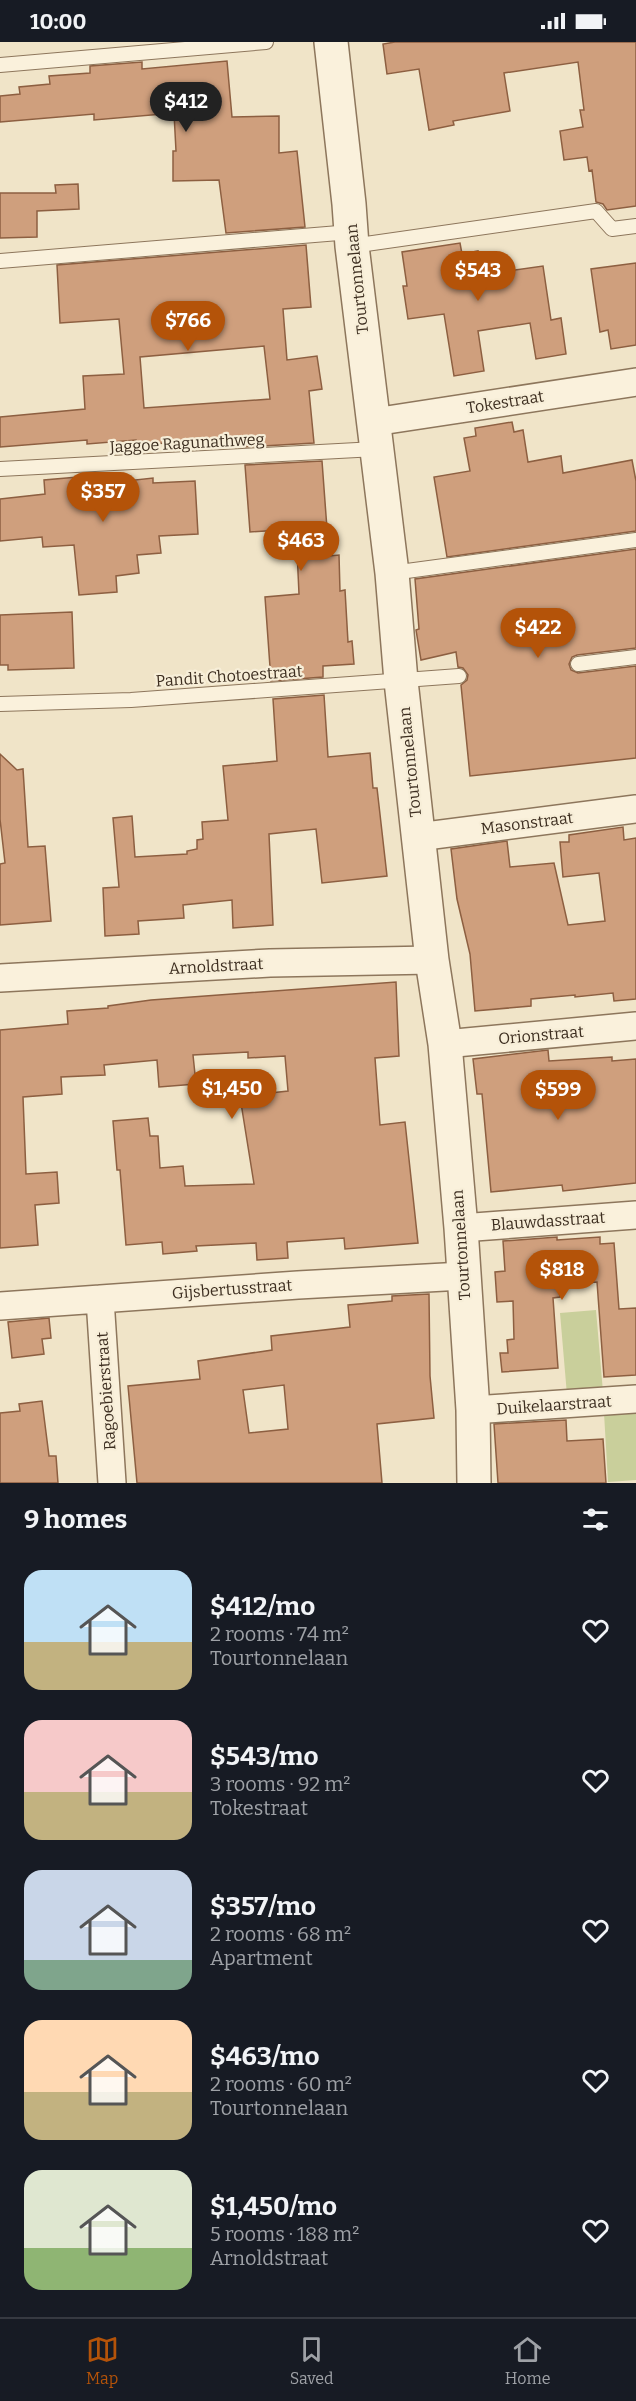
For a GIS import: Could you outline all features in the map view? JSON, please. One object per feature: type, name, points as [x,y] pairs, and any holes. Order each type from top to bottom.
[{"type":"street","name":"Tourtonnelaan","points":[[330,42],[392,573],[401,681],[432,960],[445,1044],[461,1228],[473,1410],[474,1483]]},
{"type":"street","name":"Tokestraat","points":[[375,435],[636,382]]},
{"type":"street","name":"Masonstraat","points":[[418,837],[636,809]]},
{"type":"street","name":"Arnoldstraat","points":[[0,978],[270,963],[432,960]]},
{"type":"street","name":"Orionstraat","points":[[445,1044],[636,1026]]},
{"type":"street","name":"Blauwdasstraat","points":[[461,1228],[636,1215]]},
{"type":"street","name":"Gijsbertusstraat","points":[[0,1306],[463,1276]]},
{"type":"street","name":"Ragoebierstraat","points":[[100,1299],[112,1483]]},
{"type":"street","name":"Duikelaarstraat","points":[[473,1410],[636,1399]]},
{"type":"lane","points":[[0,65],[266,42]]},
{"type":"lane","points":[[0,261],[352,239],[598,211],[612,229],[636,226]]},
{"type":"lane","name":"Jaggoe Ragunathweg","points":[[0,469],[375,435]]},
{"type":"lane","points":[[392,573],[636,540]]},
{"type":"lane","points":[[578,664],[636,657]]},
{"type":"lane","name":"Pandit Chotoestraat","points":[[0,704],[131,700],[459,676]]},
{"type":"green space","points":[[596,1310],[603,1392],[567,1395],[560,1313]]},
{"type":"green space","points":[[636,1411],[636,1480],[608,1482],[604,1413]]},
{"type":"building","points":[[395,42],[636,42],[636,206],[607,210],[603,204],[596,202],[592,170],[589,171],[587,157],[564,160],[560,131],[583,127],[580,110],[584,110],[578,62],[504,73],[510,111],[453,121],[454,125],[429,130],[419,69],[387,74],[383,44]]},
{"type":"building","points":[[227,61],[232,117],[279,116],[279,153],[297,151],[305,227],[226,233],[219,180],[173,181],[173,151],[176,151],[174,113],[94,120],[94,114],[0,122],[0,96],[20,94],[19,87],[50,84],[49,76],[90,73],[90,66],[142,62],[142,69]]},
{"type":"building","points":[[78,184],[79,209],[37,211],[37,237],[0,238],[0,193],[56,193],[55,185]]},
{"type":"building","points":[[460,243],[462,254],[478,251],[481,275],[543,266],[551,320],[561,318],[566,354],[536,359],[530,323],[478,331],[484,371],[454,376],[444,314],[408,319],[403,286],[407,286],[402,252]]},
{"type":"building","points":[[306,245],[311,307],[283,309],[287,360],[317,356],[322,389],[309,391],[314,443],[244,447],[243,438],[136,445],[136,440],[87,444],[87,440],[0,447],[0,417],[85,409],[83,376],[124,374],[119,319],[60,323],[57,265]],"holes":[[[264,346],[270,399],[144,408],[140,357]]]},
{"type":"building","points":[[636,263],[636,345],[611,349],[608,330],[600,332],[591,269]]},
{"type":"building","points":[[512,422],[514,432],[523,430],[528,462],[561,456],[563,473],[632,460],[636,481],[636,531],[447,557],[434,477],[470,471],[464,438],[476,436],[475,428]]},
{"type":"building","points":[[322,461],[329,556],[339,555],[340,591],[345,590],[348,642],[352,641],[354,664],[323,666],[323,677],[271,681],[265,597],[299,594],[296,529],[250,532],[245,465]]},
{"type":"building","points":[[89,476],[90,485],[153,478],[153,483],[195,481],[198,534],[159,536],[161,553],[137,555],[139,573],[116,576],[117,592],[79,595],[74,545],[43,547],[42,537],[0,541],[0,499],[45,494],[44,480]]},
{"type":"building","points":[[636,549],[636,648],[577,655],[572,657],[569,664],[571,670],[578,673],[636,666],[636,758],[470,776],[461,685],[467,680],[468,675],[463,668],[458,667],[456,652],[421,660],[416,630],[419,629],[415,579]]},
{"type":"building","points":[[72,612],[74,668],[8,670],[8,665],[0,665],[0,615]]},
{"type":"building","points":[[324,695],[328,757],[370,753],[373,788],[377,788],[387,876],[322,883],[316,829],[269,834],[273,925],[233,928],[232,900],[183,905],[184,918],[138,921],[139,934],[105,936],[103,888],[119,887],[113,818],[132,816],[135,857],[187,854],[187,851],[197,849],[197,840],[203,839],[202,822],[228,820],[223,766],[277,761],[273,699]]},
{"type":"building","points":[[0,754],[17,770],[23,769],[28,847],[45,846],[51,921],[0,925],[0,864],[5,863],[0,819]]},
{"type":"building","points":[[623,827],[624,840],[636,838],[636,999],[614,1001],[613,993],[575,997],[575,995],[531,999],[531,1006],[475,1011],[470,954],[457,899],[451,849],[507,841],[510,867],[554,863],[568,925],[605,921],[599,873],[563,877],[560,842],[569,842],[569,835]]},
{"type":"building","points":[[396,982],[399,1056],[375,1058],[380,1125],[405,1122],[418,1243],[345,1249],[344,1238],[287,1242],[288,1258],[257,1260],[256,1243],[196,1246],[197,1251],[163,1254],[162,1242],[126,1245],[120,1170],[117,1170],[113,1121],[148,1118],[150,1136],[158,1136],[160,1168],[183,1166],[185,1186],[254,1184],[241,1103],[244,1103],[243,1096],[288,1091],[285,1056],[248,1058],[248,1052],[193,1055],[196,1084],[159,1087],[157,1060],[104,1065],[105,1075],[61,1077],[62,1094],[23,1097],[26,1174],[57,1172],[59,1203],[35,1205],[38,1245],[0,1248],[0,1030],[68,1024],[67,1011],[108,1008],[108,1006],[151,1000]]},
{"type":"building","points":[[548,1050],[549,1061],[612,1057],[612,1061],[636,1059],[636,1183],[563,1191],[562,1185],[491,1192],[482,1094],[477,1094],[473,1059]]},
{"type":"building","points":[[557,1237],[557,1240],[600,1237],[600,1244],[614,1243],[619,1309],[636,1308],[636,1375],[604,1377],[597,1282],[559,1285],[560,1297],[553,1298],[558,1368],[502,1372],[500,1353],[508,1353],[507,1340],[514,1339],[513,1301],[497,1302],[495,1272],[505,1271],[503,1241]]},
{"type":"building","points":[[429,1294],[430,1376],[434,1418],[377,1424],[382,1483],[137,1483],[128,1386],[200,1379],[198,1361],[272,1350],[271,1336],[350,1327],[348,1305],[392,1301],[392,1296]],"holes":[[[284,1385],[288,1429],[249,1433],[243,1390]]]},
{"type":"building","points":[[49,1318],[51,1338],[42,1339],[44,1354],[12,1358],[8,1322]]},
{"type":"building","points":[[42,1401],[49,1456],[56,1456],[58,1483],[0,1483],[0,1413],[20,1411],[19,1404]]},
{"type":"building","points":[[566,1420],[567,1441],[603,1439],[606,1483],[498,1483],[494,1424]]}]
